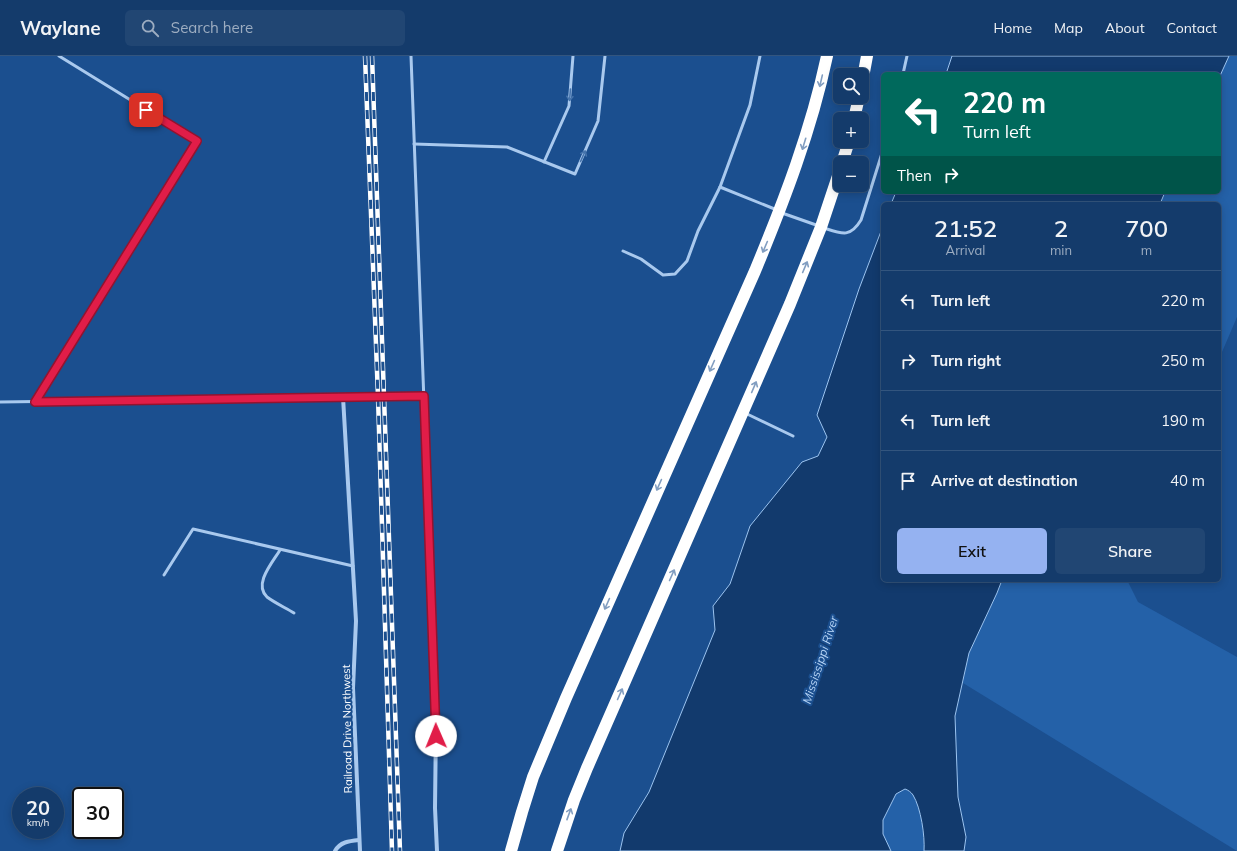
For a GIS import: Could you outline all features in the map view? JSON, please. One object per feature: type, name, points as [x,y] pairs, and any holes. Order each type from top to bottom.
[{"type":"highway","points":[[511,851],[531,784],[548,741],[780,212],[815,106],[826,56]]},
{"type":"highway","points":[[865,68],[867,56]]},
{"type":"highway","points":[[557,851],[587,768],[744,413],[821,227],[833,191]]},
{"type":"street","name":"Railroad Drive Northwest","points":[[343,397],[356,621],[353,688],[360,851]]},
{"type":"street","points":[[436,722],[435,808],[437,851]]},
{"type":"street","points":[[335,851],[337,847],[346,841],[359,840]]},
{"type":"lane","points":[[35,402],[197,141],[59,56]]},
{"type":"lane","points":[[411,56],[436,722]]},
{"type":"lane","points":[[544,162],[569,106],[573,56]]},
{"type":"lane","points":[[414,144],[507,147],[575,174],[598,121],[605,56]]},
{"type":"lane","points":[[623,251],[641,259],[663,275],[675,274],[687,261],[698,231],[720,187],[750,105],[760,56]]},
{"type":"lane","points":[[903,72],[907,56]]},
{"type":"lane","points":[[720,187],[821,227],[849,233],[856,228],[861,220],[881,156]]},
{"type":"lane","points":[[0,402],[424,396]]},
{"type":"lane","points":[[744,413],[793,436]]},
{"type":"lane","points":[[164,575],[193,529],[353,566]]},
{"type":"lane","points":[[280,550],[262,581],[262,588],[266,596],[294,613]]},
{"type":"shaded area","points":[[1229,56],[1237,56],[1237,317],[1221,354],[1221,202],[1161,202],[1164,194],[1221,194],[1221,74]]},
{"type":"shaded area","points":[[1001,582],[1128,582],[1138,602],[1237,657],[1237,851],[963,683],[969,653]]},
{"type":"shaded area","points":[[905,789],[913,795],[918,807],[923,830],[924,851],[891,851],[883,834],[883,820],[896,794]]},
{"type":"water","points":[[952,56],[1229,56],[1221,74],[1221,72],[947,72]]},
{"type":"water","points":[[895,194],[1164,194],[1161,202],[892,202]]},
{"type":"water","name":"Mississippi River","points":[[881,231],[881,582],[1001,582],[969,653],[955,716],[958,797],[966,837],[964,851],[924,851],[923,830],[918,807],[913,795],[905,789],[896,794],[883,820],[883,834],[891,851],[620,851],[624,833],[649,792],[715,630],[713,606],[730,584],[750,526],[802,462],[818,456],[827,437],[817,415],[859,289]]},
{"type":"railway","points":[[365,56],[378,397],[392,851]]},
{"type":"railway","points":[[372,56],[400,851]]},
{"type":"route","points":[[146,110],[197,141],[35,402],[424,396],[436,736]]}]
